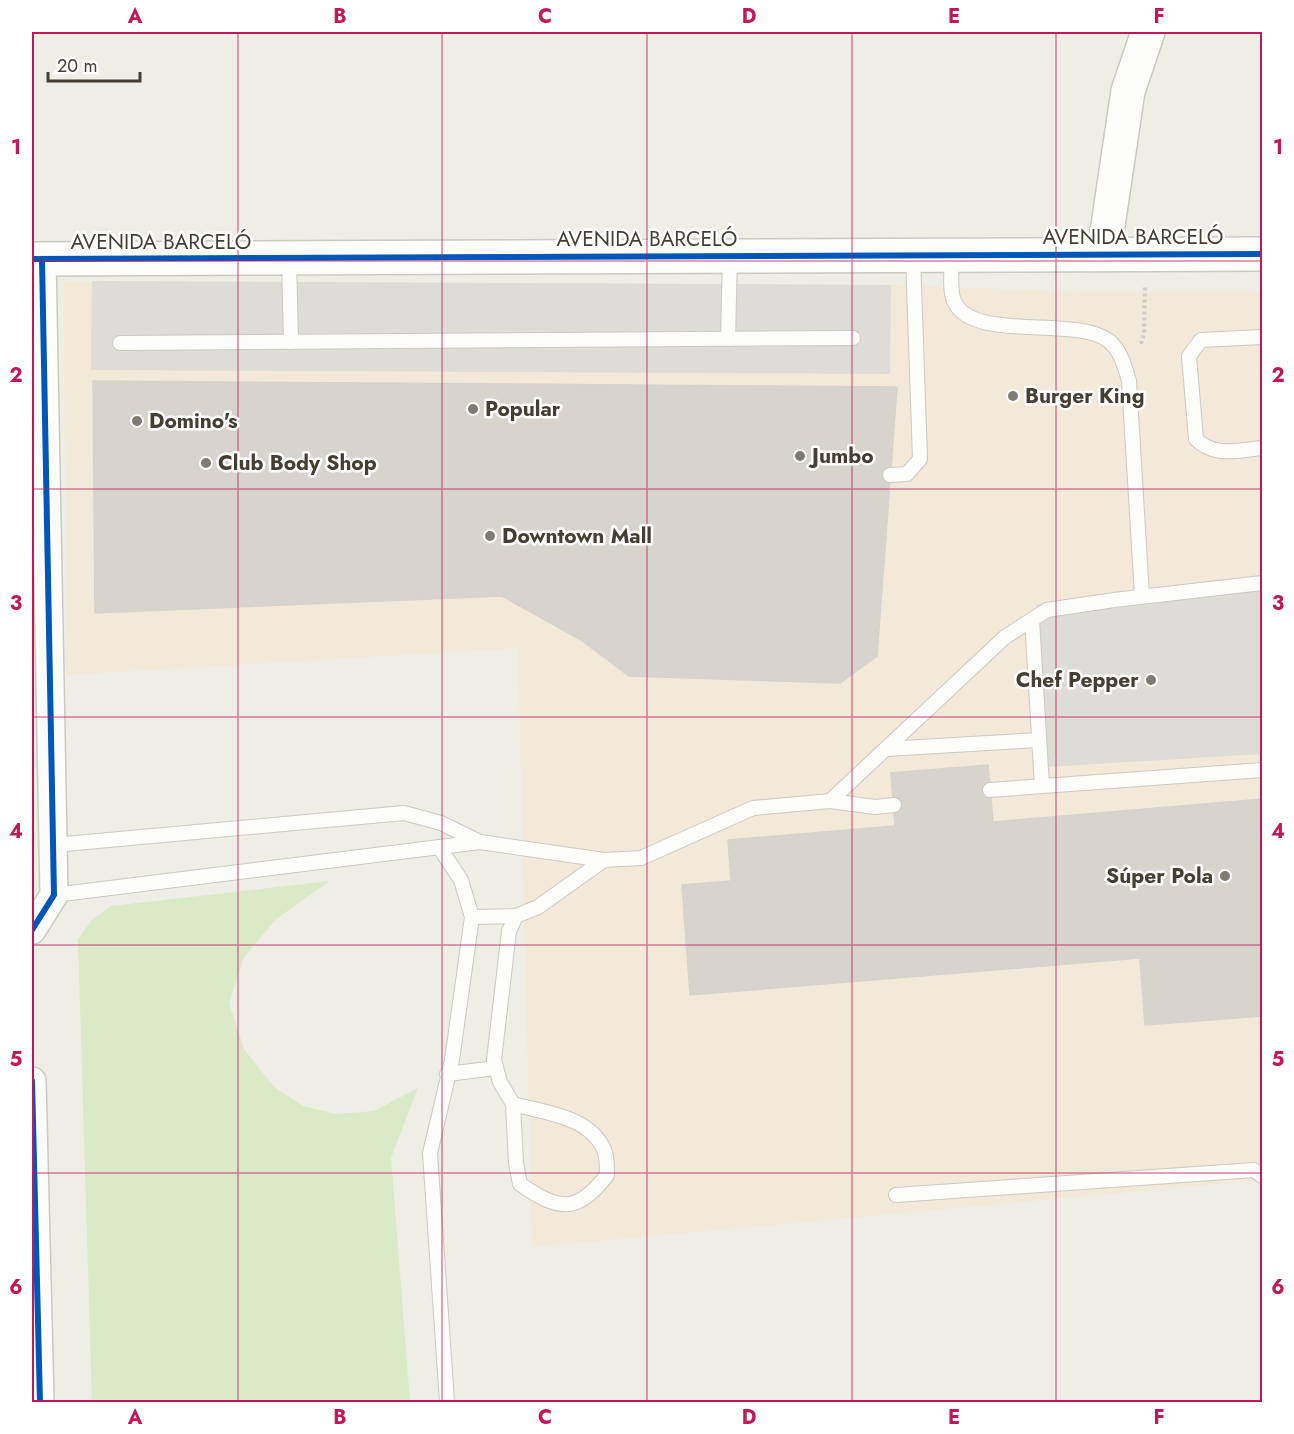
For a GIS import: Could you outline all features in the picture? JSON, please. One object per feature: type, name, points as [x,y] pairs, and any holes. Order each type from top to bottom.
[{"type":"street","points":[[1104,252],[1128,91],[1148,32]]},
{"type":"street","name":"AVENIDA BARCELÓ","points":[[37,259],[1104,252],[1263,254]]},
{"type":"street","points":[[32,930],[43,895],[37,259]]},
{"type":"street","points":[[32,1081],[40,1402]]},
{"type":"lane","points":[[951,253],[953,300],[962,313],[995,323],[1094,333],[1110,341],[1122,357],[1129,381],[1142,596]]},
{"type":"lane","points":[[890,475],[907,474],[920,459],[913,254]]},
{"type":"lane","points":[[728,339],[730,255]]},
{"type":"lane","points":[[289,258],[291,342]]},
{"type":"lane","points":[[1263,337],[1201,340],[1189,356],[1196,439],[1204,447],[1214,452],[1263,448]]},
{"type":"lane","points":[[120,343],[853,338]]},
{"type":"lane","points":[[830,801],[1005,637],[1047,610],[1142,596],[1263,583]]},
{"type":"lane","points":[[1032,620],[1042,786]]},
{"type":"lane","points":[[886,749],[1039,741]]},
{"type":"lane","points":[[990,790],[1263,770]]},
{"type":"lane","points":[[43,895],[480,842],[604,860],[642,858],[753,808],[830,801],[874,807],[894,805]]},
{"type":"lane","points":[[43,845],[404,813],[441,823],[480,842]]},
{"type":"lane","points":[[439,847],[461,880],[472,917],[453,1060],[447,1074],[430,1153],[447,1402]]},
{"type":"lane","points":[[472,917],[516,916],[538,907],[604,860]]},
{"type":"lane","points":[[513,1104],[558,1114],[577,1122],[599,1142],[605,1153],[607,1175],[592,1195],[570,1205],[543,1200],[520,1184],[513,1104],[500,1082],[494,1060],[509,931],[516,916]]},
{"type":"lane","points":[[447,1074],[496,1068]]},
{"type":"lane","points":[[896,1195],[1254,1170],[1263,1176]]},
{"type":"path","points":[[1129,381],[1144,334],[1146,253]]},
{"type":"shaded area","points":[[92,281],[891,285],[890,374],[91,370]]},
{"type":"shaded area","points":[[64,282],[891,285],[1075,292],[1262,291],[1262,1180],[532,1247],[518,648],[66,675]]},
{"type":"shaded area","name":"Chef Pepper","points":[[1262,591],[1262,754],[1045,767],[1036,605]]},
{"type":"green space","points":[[330,881],[276,919],[244,957],[229,1003],[244,1049],[274,1087],[303,1106],[336,1114],[374,1111],[418,1088],[391,1158],[410,1402],[92,1402],[78,939],[92,920],[111,906]]},
{"type":"building","name":"Downtown Mall","points":[[93,381],[897,387],[877,656],[840,683],[629,676],[581,640],[502,596],[95,613]]},
{"type":"building","points":[[988,765],[993,822],[1262,799],[1262,1016],[1145,1025],[1140,958],[690,995],[682,885],[731,881],[728,840],[895,826],[891,773]]},
{"type":"cycle path","points":[[32,259],[1262,254]]},
{"type":"cycle path","points":[[32,930],[54,895],[42,259]]},
{"type":"cycle path","points":[[32,1081],[40,1402]]},
{"type":"place","name":"Burger King","points":[[1013,396]]},
{"type":"place","name":"Popular","points":[[473,409]]},
{"type":"place","name":"Domino's","points":[[137,421]]},
{"type":"place","name":"Jumbo","points":[[800,456]]},
{"type":"place","name":"Club Body Shop","points":[[206,463]]},
{"type":"place","name":"Downtown Mall","points":[[490,536]]},
{"type":"place","name":"Chef Pepper","points":[[1151,680]]},
{"type":"place","name":"Súper Pola","points":[[1225,876]]}]
